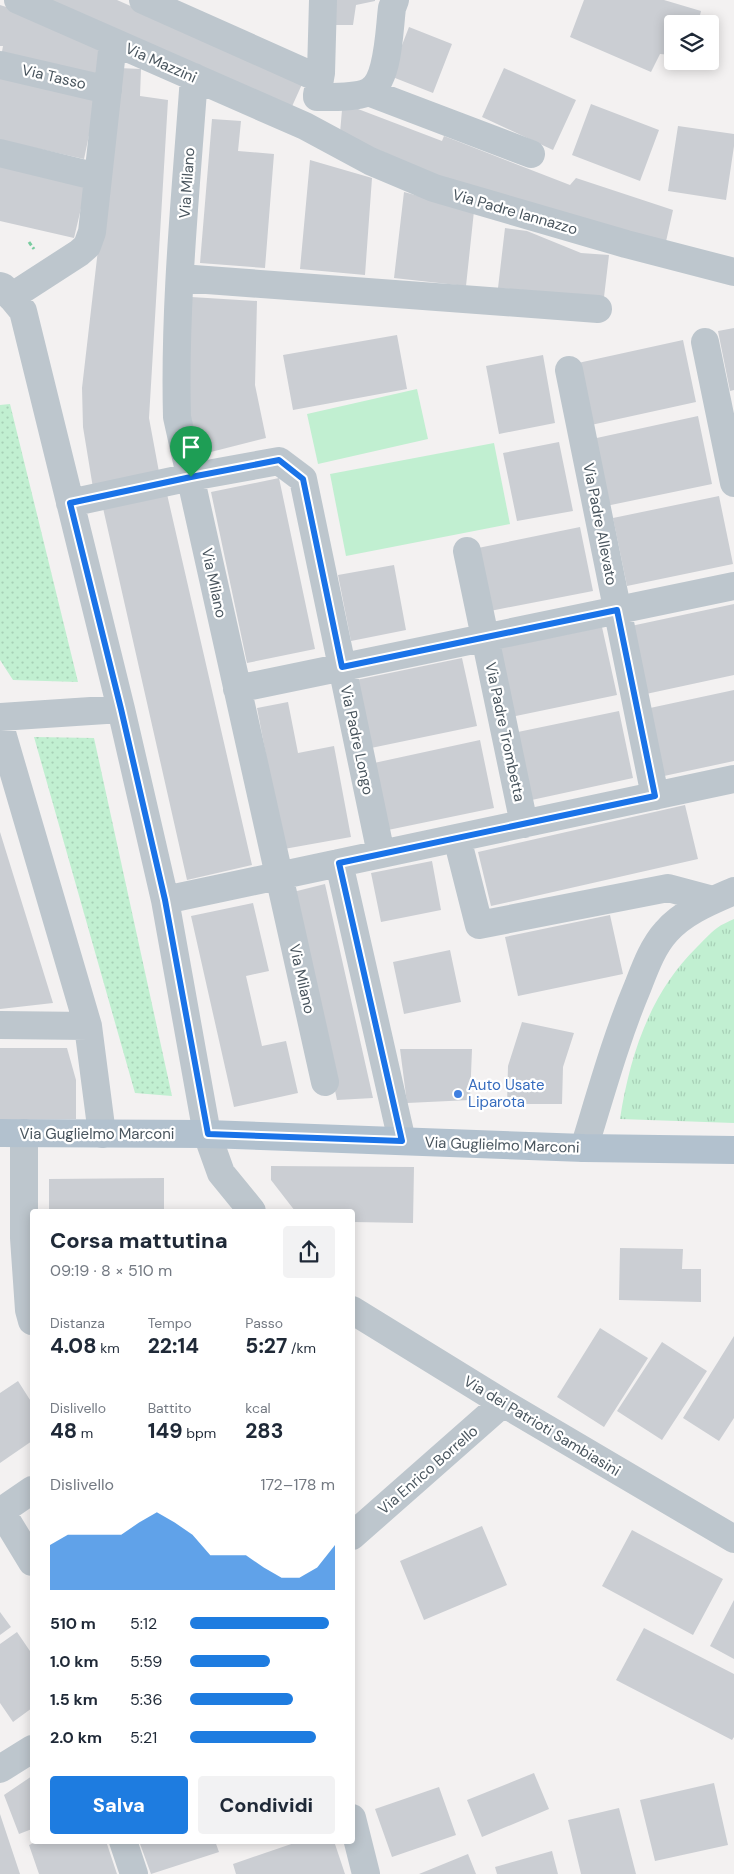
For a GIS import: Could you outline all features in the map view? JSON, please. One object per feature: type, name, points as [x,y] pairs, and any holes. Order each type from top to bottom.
[{"type":"main road","name":"Via Guglielmo Marconi","points":[[12,1133],[208,1134],[584,1148],[734,1150]]},
{"type":"street","name":"Via Mazzini","points":[[18,0],[304,126]]},
{"type":"street","points":[[143,0],[318,88],[344,96],[368,92],[532,154]]},
{"type":"street","points":[[304,126],[318,88],[323,0]]},
{"type":"street","points":[[368,92],[380,81],[385,64],[392,8],[395,0]]},
{"type":"street","points":[[113,42],[92,232],[87,246],[79,254],[5,292],[22,311],[121,709],[165,900],[208,1134],[221,1173],[250,1209]]},
{"type":"street","name":"Via Tasso","points":[[0,66],[108,90]]},
{"type":"street","name":"Via Milano","points":[[194,77],[180,278],[176,366],[178,417],[325,1082]]},
{"type":"street","name":"Via Padre Iannazzo","points":[[304,126],[370,162],[434,188],[626,244],[734,272]]},
{"type":"street","points":[[0,153],[98,177]]},
{"type":"street","points":[[180,278],[598,310]]},
{"type":"street","points":[[705,342],[734,483]]},
{"type":"street","name":"Via Padre Allevato","points":[[569,370],[655,796]]},
{"type":"street","name":"Via Padre Longo","points":[[70,503],[279,460],[303,479],[381,854]]},
{"type":"street","name":"Via Padre Trombetta","points":[[466,551],[524,824]]},
{"type":"street","points":[[237,689],[734,586]]},
{"type":"street","points":[[0,717],[121,709]]},
{"type":"street","points":[[0,726],[88,1026],[102,1134]]},
{"type":"street","points":[[165,900],[734,779]]},
{"type":"street","points":[[457,838],[479,924],[668,888],[724,896]]},
{"type":"street","points":[[339,863],[402,1141]]},
{"type":"street","points":[[584,1148],[620,1027],[648,961],[665,932],[686,916],[724,896]]},
{"type":"street","points":[[0,1025],[88,1026]]},
{"type":"street","points":[[12,1133],[12,1238],[30,1314]]},
{"type":"street","name":"Via dei Patrioti Sambiasini","points":[[355,1312],[503,1403],[734,1539]]},
{"type":"street","name":"Via Enrico Borrello","points":[[355,1533],[503,1403]]},
{"type":"street","points":[[30,1491],[0,1511],[30,1559]]},
{"type":"street","points":[[0,1769],[30,1750]]},
{"type":"street","points":[[355,1830],[366,1874]]},
{"type":"street","points":[[124,1844],[134,1874]]},
{"type":"green space","points":[[417,389],[428,439],[318,464],[307,414]]},
{"type":"green space","points":[[10,404],[78,682],[13,680],[0,660],[0,405]]},
{"type":"green space","points":[[494,443],[510,524],[346,556],[330,474]]},
{"type":"green space","points":[[34,737],[94,738],[172,1096],[135,1093]]},
{"type":"green space","points":[[734,919],[734,1123],[620,1119],[636,1049],[655,1005],[667,984],[697,947],[717,928]]},
{"type":"building","points":[[35,0],[117,0],[303,82],[289,113]]},
{"type":"building","points":[[332,0],[375,1],[356,5],[353,25],[331,25]]},
{"type":"building","points":[[584,0],[664,0],[701,11],[700,15],[664,15],[664,54],[660,54],[651,72],[570,37]]},
{"type":"building","points":[[0,5],[22,12],[103,47],[100,80],[1,57],[3,46],[0,46]]},
{"type":"building","points":[[409,27],[452,44],[433,93],[390,76]]},
{"type":"building","points":[[119,68],[141,69],[140,96],[168,100],[149,418],[159,472],[93,488],[83,427],[82,388]]},
{"type":"building","points":[[504,68],[576,100],[553,150],[482,117]]},
{"type":"building","points":[[0,75],[97,97],[84,159],[0,140]]},
{"type":"building","points":[[591,104],[659,130],[640,181],[572,155]]},
{"type":"building","points":[[358,109],[442,141],[444,136],[570,185],[576,178],[673,210],[665,246],[481,195],[340,133],[342,110]]},
{"type":"building","points":[[212,119],[241,121],[238,151],[274,154],[265,268],[200,263]]},
{"type":"building","points":[[678,126],[734,134],[726,200],[668,191]]},
{"type":"building","points":[[310,160],[372,178],[365,275],[300,269]]},
{"type":"building","points":[[0,163],[87,183],[74,238],[0,221]]},
{"type":"building","points":[[404,192],[474,211],[466,286],[394,278]]},
{"type":"building","points":[[505,228],[527,231],[581,253],[609,255],[604,297],[498,288]]},
{"type":"building","points":[[191,297],[257,301],[255,385],[266,438],[199,455],[186,396]]},
{"type":"building","points":[[734,328],[734,390],[730,391],[718,331]]},
{"type":"building","points":[[397,335],[407,389],[293,410],[283,355]]},
{"type":"building","points":[[683,340],[696,402],[591,425],[578,363]]},
{"type":"building","points":[[543,355],[555,423],[499,434],[486,366]]},
{"type":"building","points":[[698,416],[712,484],[606,506],[592,439]]},
{"type":"building","points":[[559,442],[573,511],[517,521],[503,453]]},
{"type":"building","points":[[279,478],[315,649],[247,663],[211,492]]},
{"type":"building","points":[[167,494],[252,865],[187,880],[103,508]]},
{"type":"building","points":[[719,496],[733,564],[627,586],[613,518]]},
{"type":"building","points":[[580,527],[593,591],[490,611],[478,548]]},
{"type":"building","points":[[394,565],[406,630],[351,641],[338,575]]},
{"type":"building","points":[[734,604],[734,675],[646,694],[631,626]]},
{"type":"building","points":[[602,627],[617,695],[511,717],[496,649]]},
{"type":"building","points":[[462,658],[477,726],[371,748],[356,680]]},
{"type":"building","points":[[734,690],[734,761],[664,776],[650,708]]},
{"type":"building","points":[[288,702],[298,753],[334,746],[351,837],[284,849],[257,708]]},
{"type":"building","points":[[619,711],[633,778],[527,801],[513,733]]},
{"type":"building","points":[[480,740],[494,808],[388,830],[374,763]]},
{"type":"building","points":[[685,805],[698,859],[491,906],[478,852]]},
{"type":"building","points":[[0,832],[53,1003],[0,1009]]},
{"type":"building","points":[[432,861],[441,910],[381,922],[371,873]]},
{"type":"building","points":[[325,884],[373,1098],[337,1100],[293,892]]},
{"type":"building","points":[[253,903],[269,971],[246,976],[262,1046],[286,1041],[298,1093],[234,1107],[191,916]]},
{"type":"building","points":[[610,915],[623,974],[518,996],[505,937]]},
{"type":"building","points":[[450,950],[461,1002],[404,1014],[393,962]]},
{"type":"building","points":[[522,1022],[574,1033],[563,1067],[562,1104],[507,1104],[508,1066]]},
{"type":"building","points":[[0,1048],[67,1048],[76,1080],[76,1119],[0,1119]]},
{"type":"building","points":[[400,1049],[472,1049],[470,1100],[407,1103]]},
{"type":"building","points":[[271,1166],[414,1167],[413,1223],[355,1222],[355,1209],[293,1209],[271,1180]]},
{"type":"building","points":[[164,1178],[164,1209],[49,1209],[49,1179]]},
{"type":"building","points":[[620,1248],[683,1249],[682,1269],[701,1269],[701,1302],[619,1300]]},
{"type":"building","points":[[600,1328],[648,1358],[604,1427],[557,1397]]},
{"type":"building","points":[[734,1336],[734,1418],[719,1441],[683,1418]]},
{"type":"building","points":[[662,1342],[707,1371],[662,1440],[617,1411]]},
{"type":"building","points":[[18,1381],[30,1400],[30,1442],[0,1463],[0,1393]]},
{"type":"building","points":[[482,1526],[507,1585],[424,1620],[400,1561]]},
{"type":"building","points":[[632,1530],[723,1579],[693,1635],[602,1586]]},
{"type":"building","points":[[734,1600],[734,1659],[710,1646]]},
{"type":"building","points":[[0,1612],[11,1627],[0,1635]]},
{"type":"building","points":[[644,1628],[734,1674],[734,1737],[732,1740],[616,1680]]},
{"type":"building","points":[[17,1632],[30,1651],[30,1709],[13,1722],[0,1703],[0,1644]]},
{"type":"building","points":[[534,1773],[549,1809],[482,1837],[467,1800]]},
{"type":"building","points":[[30,1777],[30,1830],[19,1834],[4,1795]]},
{"type":"building","points":[[714,1783],[728,1845],[655,1861],[640,1800]]},
{"type":"building","points":[[439,1787],[456,1835],[392,1857],[375,1809]]},
{"type":"building","points":[[619,1808],[636,1874],[581,1874],[568,1820]]},
{"type":"building","points":[[0,1814],[20,1874],[0,1874]]},
{"type":"building","points":[[107,1844],[117,1874],[39,1874],[29,1845]]},
{"type":"building","points":[[140,1844],[216,1844],[219,1852],[151,1874]]},
{"type":"building","points":[[291,1844],[335,1844],[345,1874],[236,1874],[233,1864]]},
{"type":"building","points":[[552,1851],[558,1874],[497,1874],[495,1867]]},
{"type":"building","points":[[468,1854],[476,1874],[419,1874]]},
{"type":"place","name":"Auto Usate Liparota","points":[[458,1094]]},
{"type":"route","points":[[279,460],[303,479],[342,667],[617,610],[655,796],[339,863],[402,1141],[208,1134],[165,900],[121,709],[70,503],[191,477],[279,460]]}]
